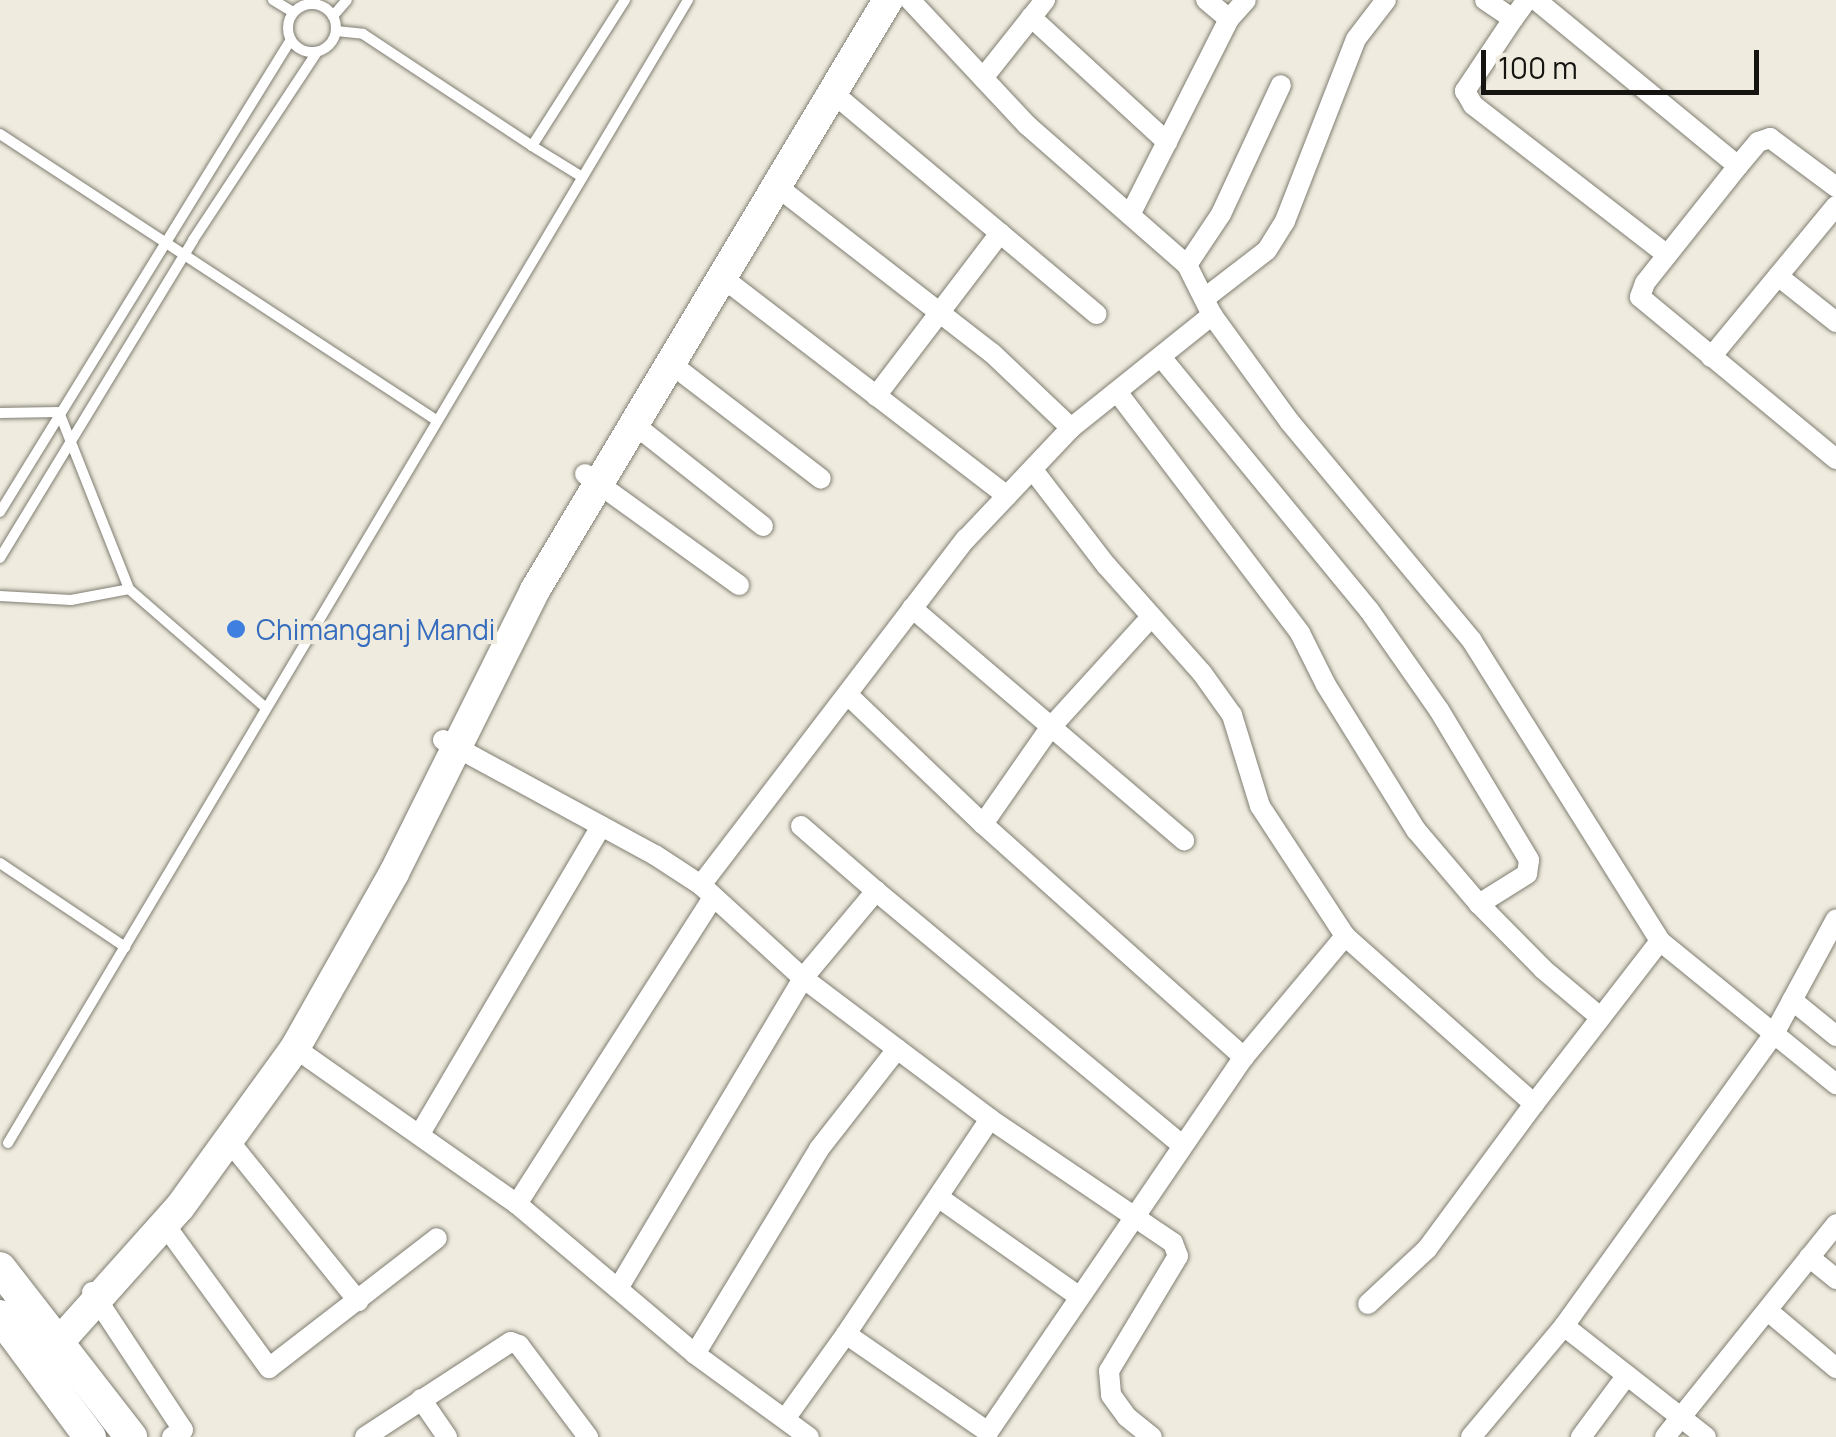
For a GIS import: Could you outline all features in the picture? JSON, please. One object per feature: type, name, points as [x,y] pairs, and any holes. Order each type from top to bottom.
[{"type":"main road","points":[[0,1268],[90,1437]]},
{"type":"main road","points":[[0,1316],[44,1351],[131,1437]]},
{"type":"street","points":[[594,479],[634,425],[888,0]]},
{"type":"street","points":[[910,0],[1027,125],[1187,265],[1208,307],[1289,421],[1472,641],[1660,942],[1836,1084]]},
{"type":"street","points":[[1206,0],[1230,19]]},
{"type":"street","points":[[1130,215],[1230,19],[1246,0]]},
{"type":"street","points":[[517,1204],[707,891],[912,608],[1006,496],[1071,428],[1161,357],[1267,250],[1285,221],[1356,39],[1386,0]]},
{"type":"street","points":[[1485,0],[1513,19]]},
{"type":"street","points":[[1527,0],[1465,90],[1472,104],[1666,256]]},
{"type":"street","points":[[1536,0],[1738,166]]},
{"type":"street","points":[[984,78],[1038,8],[1167,142]]},
{"type":"street","points":[[1187,265],[1221,214],[1281,85]]},
{"type":"street","points":[[833,93],[1096,314]]},
{"type":"street","points":[[1836,187],[1770,138],[1758,142],[1645,283],[1640,297],[1836,458]]},
{"type":"street","points":[[95,1296],[267,1060],[336,949],[714,256],[770,176],[800,144]]},
{"type":"street","points":[[779,188],[992,354],[1071,428]]},
{"type":"street","points":[[1712,356],[1836,206]]},
{"type":"street","points":[[876,396],[1000,233]]},
{"type":"street","points":[[1778,276],[1836,322]]},
{"type":"street","points":[[722,278],[1006,496]]},
{"type":"street","points":[[1161,357],[1369,610],[1439,710],[1529,860],[1527,874],[1479,904]]},
{"type":"street","points":[[670,363],[821,479]]},
{"type":"street","points":[[1118,392],[1263,579],[1416,830],[1479,904],[1543,969],[1600,1016]]},
{"type":"street","points":[[634,425],[763,526]]},
{"type":"street","points":[[1033,470],[1151,617],[1202,673],[1232,715],[1260,806],[1344,936],[1534,1104]]},
{"type":"street","points":[[594,479],[739,586]]},
{"type":"street","points":[[912,608],[1184,840]]},
{"type":"street","points":[[983,824],[1050,728],[1151,617]]},
{"type":"street","points":[[849,696],[983,824],[1244,1056]]},
{"type":"street","points":[[450,744],[601,826],[707,891],[803,978],[990,1118],[1178,1249],[1109,1371],[1111,1395],[1127,1417],[1152,1437]]},
{"type":"street","points":[[44,1351],[165,1226],[295,1048],[394,873],[450,744]]},
{"type":"street","points":[[421,1132],[601,826]]},
{"type":"street","points":[[801,826],[1181,1144]]},
{"type":"street","points":[[619,1287],[803,978],[876,891]]},
{"type":"street","points":[[1471,1437],[1564,1326],[1774,1032],[1836,918]]},
{"type":"street","points":[[846,1334],[991,1434],[1077,1294],[1181,1144],[1244,1056],[1344,936]]},
{"type":"street","points":[[1368,1304],[1428,1248],[1600,1016],[1660,942]]},
{"type":"street","points":[[1792,1000],[1836,1036]]},
{"type":"street","points":[[295,1048],[421,1132],[517,1204],[695,1354],[809,1437]]},
{"type":"street","points":[[695,1354],[819,1149],[897,1049]]},
{"type":"street","points":[[785,1420],[990,1118]]},
{"type":"street","points":[[229,1141],[358,1301]]},
{"type":"street","points":[[938,1197],[1077,1294]]},
{"type":"street","points":[[1664,1437],[1836,1224]]},
{"type":"street","points":[[165,1226],[269,1368],[437,1238]]},
{"type":"street","points":[[1809,1257],[1836,1279]]},
{"type":"street","points":[[95,1296],[183,1430],[172,1437]]},
{"type":"street","points":[[1768,1312],[1836,1368]]},
{"type":"street","points":[[1564,1326],[1706,1437]]},
{"type":"street","points":[[365,1437],[511,1342],[519,1346],[588,1437]]},
{"type":"street","points":[[1581,1437],[1628,1375]]},
{"type":"street","points":[[421,1400],[447,1437]]},
{"type":"lane","points":[[274,0],[294,12]]},
{"type":"lane","points":[[333,16],[347,0]]},
{"type":"lane","points":[[532,146],[625,0]]},
{"type":"lane","points":[[8,1144],[688,0]]},
{"type":"lane","points":[[0,558],[185,253],[317,52],[330,45],[336,31],[333,16],[315,4],[294,12],[287,26],[290,41],[302,51],[317,52]]},
{"type":"lane","points":[[336,31],[363,34],[582,177]]},
{"type":"lane","points":[[0,512],[290,41]]},
{"type":"lane","points":[[0,134],[436,420]]},
{"type":"lane","points":[[0,413],[60,412]]},
{"type":"lane","points":[[60,412],[128,589],[266,708]]},
{"type":"lane","points":[[0,596],[71,600],[128,589]]},
{"type":"lane","points":[[0,863],[125,947]]},
{"type":"place","name":"Chimanganj Mandi","points":[[236,629]]}]
